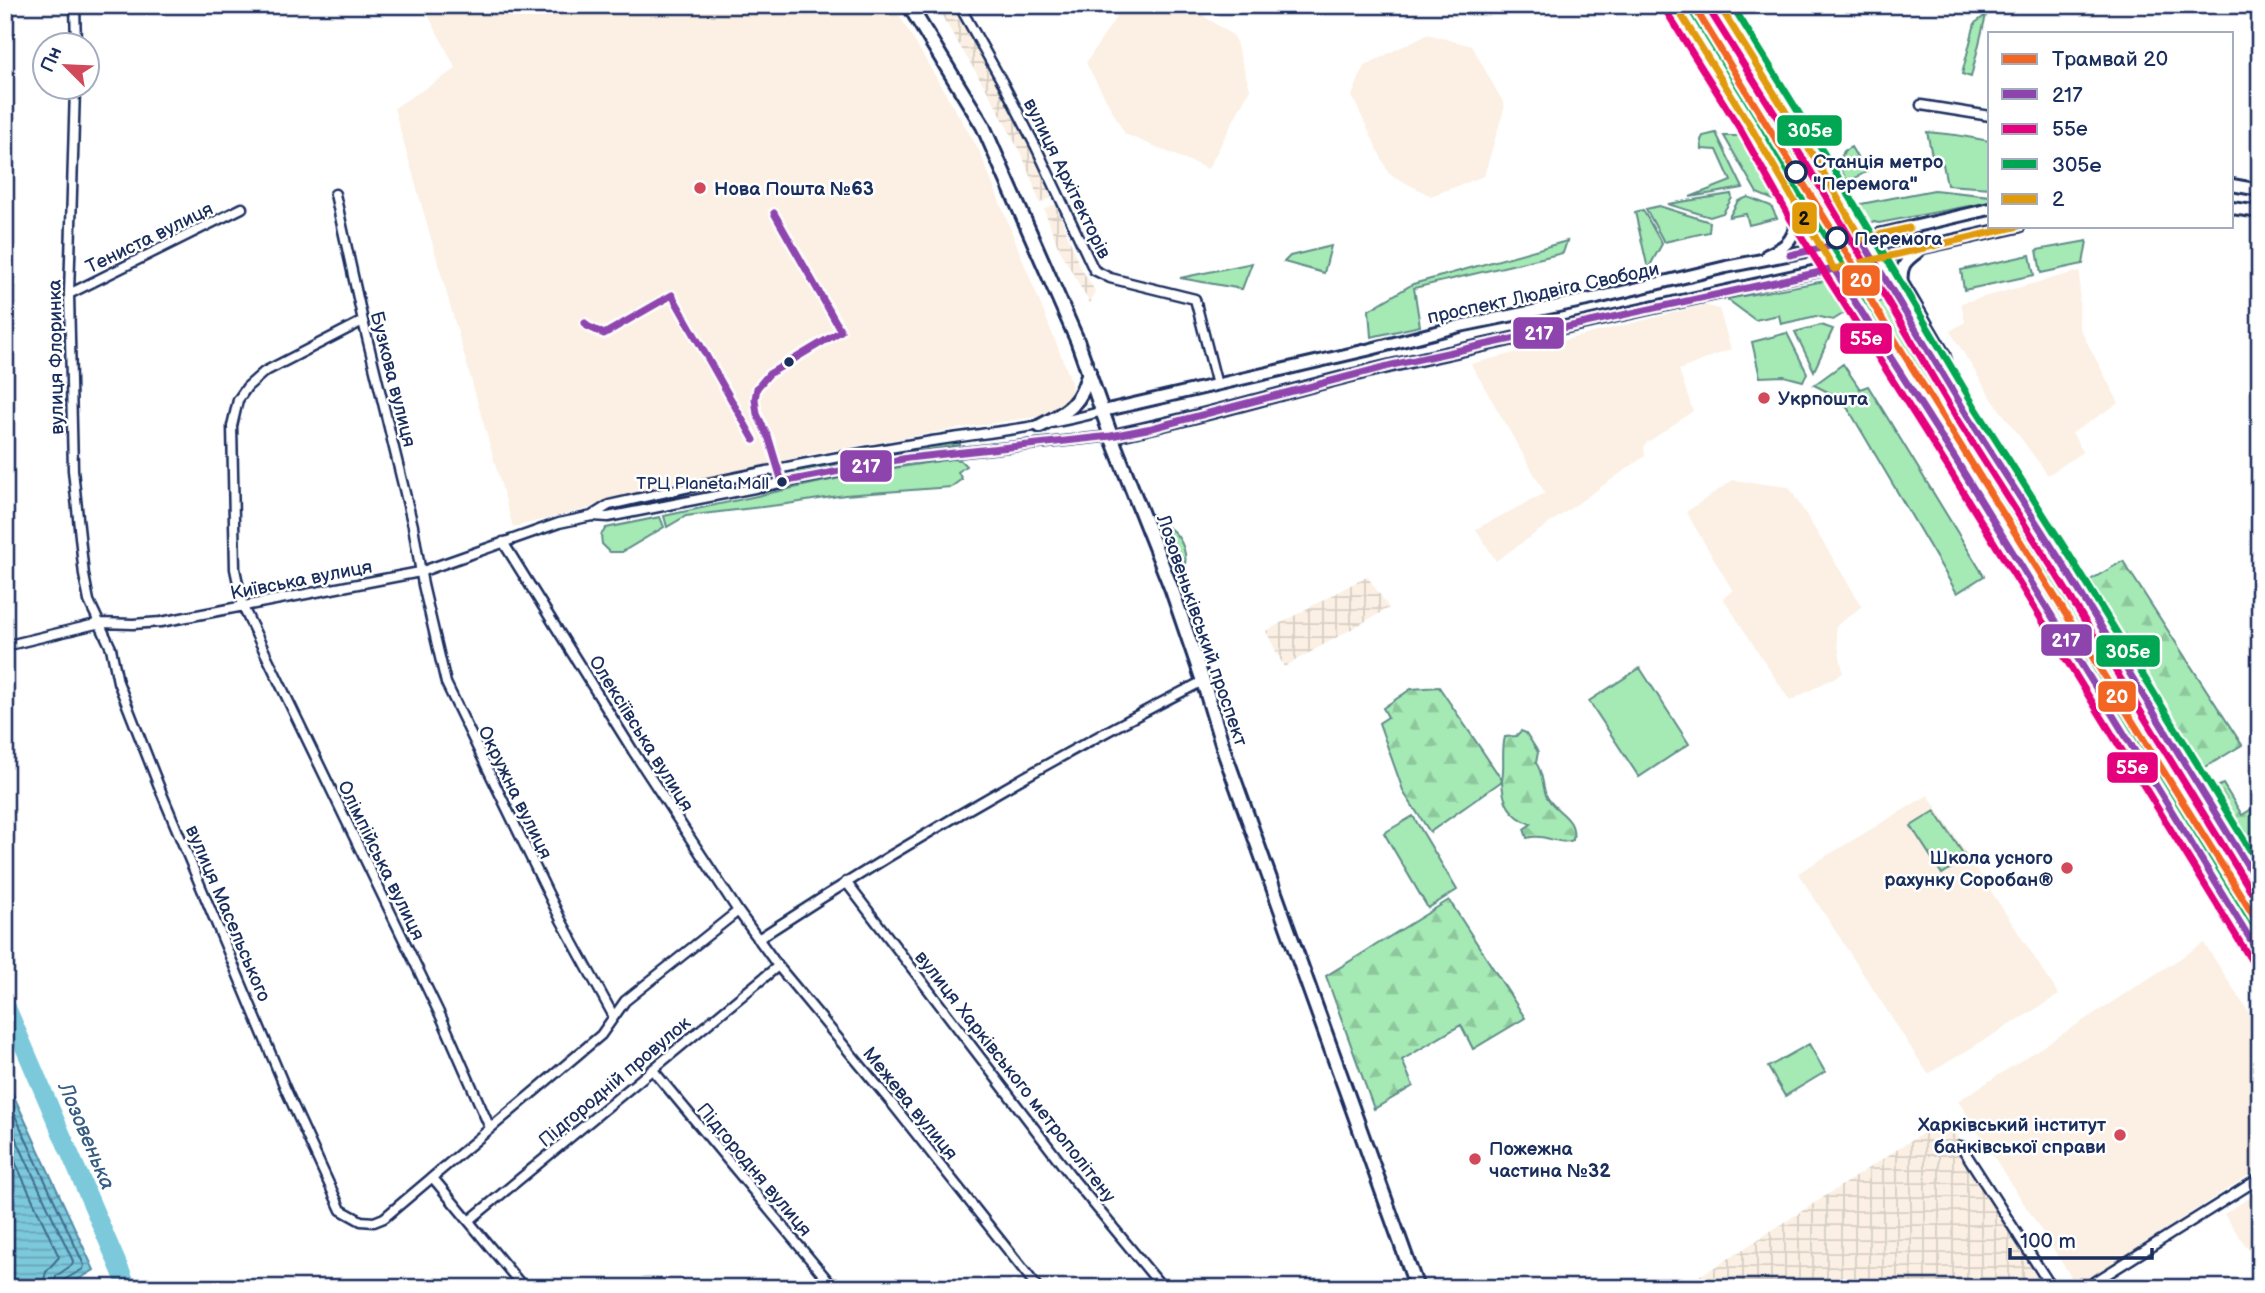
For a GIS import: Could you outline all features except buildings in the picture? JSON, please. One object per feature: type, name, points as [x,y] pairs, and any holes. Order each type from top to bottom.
[{"type":"highway","name":"Лозовеньківський проспект","points":[[909,5],[983,126],[1089,371],[1203,681],[1225,754],[1417,1288]]},
{"type":"highway","points":[[1040,426],[1073,406],[1084,390],[1089,371]]},
{"type":"main road","points":[[1675,5],[1834,269],[1956,460],[2260,955]]},
{"type":"main road","points":[[1719,5],[1819,165],[1958,399],[2260,886]]},
{"type":"main road","points":[[1742,264],[1786,246],[1796,223],[1748,135],[1749,124]]},
{"type":"main road","points":[[2234,185],[2260,190]]},
{"type":"main road","points":[[2234,208],[2260,212]]},
{"type":"main road","name":"проспект Людвіга Свободи","points":[[1103,411],[1460,326],[1597,299],[1988,209]]},
{"type":"main road","name":"проспект Людвіга Свободи","points":[[1111,436],[1152,428],[1392,365],[2010,228]]},
{"type":"main road","points":[[1924,248],[1903,264],[1902,283],[1943,353],[1958,399]]},
{"type":"street","points":[[75,5],[76,32]]},
{"type":"street","name":"вулиця Архітекторів","points":[[958,5],[1037,147],[1094,270],[1110,278],[1195,299],[1217,385]]},
{"type":"street","name":"вулиця Флоринка","points":[[75,102],[69,294],[73,470],[84,575],[89,601],[100,623]]},
{"type":"street","points":[[1921,105],[1988,116]]},
{"type":"street","name":"Бузкова вулиця","points":[[335,194],[413,526],[420,572]]},
{"type":"street","name":"Тениста вулиця","points":[[69,294],[242,208]]},
{"type":"street","name":"Олімпійська вулиця","points":[[363,321],[264,372],[247,387],[238,400],[232,426],[235,569],[243,607],[443,1021],[490,1128]]},
{"type":"street","points":[[592,516],[609,505],[740,475],[917,443],[1063,422],[1103,411]]},
{"type":"street","points":[[982,434],[986,449]]},
{"type":"street","points":[[592,516],[608,517],[908,458],[1111,436]]},
{"type":"street","name":"Київська вулиця","points":[[5,646],[100,623],[162,622],[420,572],[559,523],[592,516]]},
{"type":"street","name":"Олексіївська вулиця","points":[[503,542],[633,751],[758,939]]},
{"type":"street","name":"Окружна вулиця","points":[[420,572],[446,684],[561,920],[614,1015]]},
{"type":"street","name":"вулиця Масельського","points":[[100,623],[111,648],[118,682],[162,794],[286,1090],[341,1210],[361,1221],[374,1222],[384,1218],[433,1178]]},
{"type":"street","points":[[758,939],[846,882],[1096,736],[1203,681]]},
{"type":"street","name":"вулиця Харківського метрополітену","points":[[846,882],[1074,1180],[1163,1288]]},
{"type":"street","points":[[524,1288],[433,1178],[601,1035],[625,1001],[738,911]]},
{"type":"street","name":"Межева вулиця","points":[[758,939],[1038,1288]]},
{"type":"street","name":"Підгородній провулок","points":[[470,1220],[778,966]]},
{"type":"street","name":"Підгородня вулиця","points":[[653,1070],[834,1288]]},
{"type":"street","points":[[1961,1146],[2052,1288]]},
{"type":"street","points":[[2085,1288],[2260,1178]]},
{"type":"shaded area","points":[[423,5],[893,5],[979,150],[1070,378],[1072,389],[1068,401],[1061,410],[1048,415],[811,454],[513,527],[394,108],[456,69]]},
{"type":"shaded area","points":[[935,5],[950,5],[967,32],[991,73],[1052,198],[1040,203],[1024,160],[994,102]]},
{"type":"shaded area","points":[[1124,5],[1187,5],[1234,36],[1250,89],[1208,169],[1125,134],[1086,63]]},
{"type":"shaded area","points":[[1427,34],[1472,46],[1505,106],[1484,176],[1431,196],[1389,174],[1352,96],[1364,66]]},
{"type":"shaded area","points":[[1056,204],[1079,265],[1095,291],[1090,304],[1058,247],[1044,209]]},
{"type":"shaded area","points":[[2080,271],[2079,327],[2119,403],[2072,433],[2083,452],[2048,475],[1992,399],[1950,331],[1965,322],[1961,303]]},
{"type":"shaded area","points":[[1704,305],[1719,309],[1731,349],[1679,370],[1693,411],[1644,445],[1645,456],[1496,561],[1476,529],[1545,493],[1471,364]]},
{"type":"shaded area","points":[[1733,480],[1789,487],[1862,606],[1835,627],[1843,673],[1790,701],[1723,598],[1733,591],[1686,512]]},
{"type":"shaded area","points":[[1367,576],[1389,608],[1284,667],[1266,631]]},
{"type":"shaded area","points":[[1928,795],[2059,995],[1928,1074],[1798,873]]},
{"type":"shaded area","name":"Харківський інститут банківської справи","points":[[2204,943],[2260,1030],[2260,1168],[2077,1286],[1958,1101]]},
{"type":"shaded area","points":[[1946,1118],[2056,1288],[1678,1288],[1720,1264]]},
{"type":"shaded area","points":[[2260,1191],[2260,1267],[2224,1214]]},
{"type":"green space","points":[[1685,5],[1709,5],[1825,196],[1812,203],[1772,137],[1767,140]]},
{"type":"green space","points":[[1986,15],[1971,77],[1962,74],[1975,23]]},
{"type":"green space","points":[[1927,132],[1988,141],[1988,188],[1947,185],[1943,164],[1934,165]]},
{"type":"green space","points":[[1716,133],[1743,188],[1690,197],[1731,181],[1717,150],[1702,149],[1703,136]]},
{"type":"green space","points":[[1724,136],[1740,136],[1778,202],[1757,193]]},
{"type":"green space","points":[[1851,147],[1866,172],[1848,182],[1838,165],[1844,151]]},
{"type":"green space","points":[[1934,190],[1988,196],[1988,202],[1879,223],[1869,221],[1856,205]]},
{"type":"green space","points":[[1731,194],[1732,198],[1723,213],[1710,217],[1668,204]]},
{"type":"green space","points":[[1748,197],[1771,206],[1777,218],[1749,225],[1746,214],[1729,217],[1738,201]]},
{"type":"green space","points":[[1829,203],[1841,223],[1827,233],[1822,230],[1811,212]]},
{"type":"green space","points":[[1659,206],[1710,222],[1709,232],[1664,242],[1646,209]]},
{"type":"green space","points":[[1643,210],[1662,244],[1648,269],[1635,212]]},
{"type":"green space","points":[[1567,241],[1563,253],[1414,288],[1420,326],[1371,337],[1369,310],[1413,284]]},
{"type":"green space","points":[[2087,241],[2083,264],[2041,273],[2037,250]]},
{"type":"green space","points":[[1331,246],[1324,273],[1284,262],[1290,256]]},
{"type":"green space","points":[[2030,255],[2034,275],[1964,290],[1961,270]]},
{"type":"green space","points":[[1252,263],[1242,289],[1180,278]]},
{"type":"green space","points":[[1862,272],[1874,273],[1885,290],[1868,301],[1857,284],[1857,279]]},
{"type":"green space","points":[[1825,281],[1846,312],[1833,320],[1816,316],[1781,324],[1779,315],[1755,320],[1727,299]]},
{"type":"green space","points":[[1883,300],[1920,359],[1925,356],[2260,897],[2260,937],[1871,307]]},
{"type":"green space","points":[[1821,325],[1833,329],[1814,371],[1795,332]]},
{"type":"green space","points":[[1787,333],[1807,373],[1803,381],[1784,376],[1760,377],[1752,342]]},
{"type":"green space","points":[[1843,364],[1860,389],[1868,386],[1984,576],[1957,593],[1849,410],[1838,397],[1814,385]]},
{"type":"green space","points":[[960,442],[960,445],[795,474],[795,471]]},
{"type":"green space","points":[[960,460],[966,466],[958,472],[962,479],[951,487],[845,495],[686,516],[667,527],[664,516],[868,472]]},
{"type":"green space","points":[[660,517],[664,527],[622,552],[610,552],[602,544],[601,535],[606,528]]},
{"type":"green space","points":[[1162,525],[1175,533],[1184,548],[1185,564],[1176,576],[1171,572],[1159,533]]},
{"type":"green space","points":[[2123,561],[2242,745],[2199,771],[2085,583]]},
{"type":"green space","points":[[1640,668],[1689,744],[1639,777],[1589,701]]},
{"type":"green space","points":[[1439,687],[1502,780],[1505,737],[1516,736],[1521,731],[1526,733],[1538,752],[1536,763],[1546,795],[1572,825],[1573,840],[1562,842],[1540,837],[1527,838],[1524,829],[1531,824],[1509,808],[1502,781],[1430,832],[1404,793],[1379,723],[1388,717],[1383,708],[1411,689]]},
{"type":"green space","points":[[2223,784],[2242,815],[2260,804],[2260,860],[2215,788]]},
{"type":"green space","points":[[1935,811],[1966,858],[1942,874],[1911,826]]},
{"type":"green space","points":[[1413,816],[1457,890],[1428,908],[1384,833]]},
{"type":"green space","points":[[1449,900],[1525,1018],[1473,1049],[1461,1025],[1402,1060],[1413,1086],[1374,1109],[1326,976]]},
{"type":"green space","points":[[1809,1044],[1825,1072],[1785,1096],[1768,1067]]},
{"type":"water","points":[[5,1077],[94,1270],[64,1288],[5,1288]]},
{"type":"waterway","name":"Лозовенька","points":[[5,1003],[128,1288]]},
{"type":"tram line","name":"20","points":[[1693,5],[1853,264],[1893,337],[2260,926]]},
{"type":"transit line","name":"2","points":[[1675,5],[1834,269],[2010,228]]},
{"type":"transit line","name":"305e","points":[[1688,5],[1758,118],[1809,209],[1965,455],[2260,935]]},
{"type":"transit line","name":"2","points":[[1719,5],[1819,165],[1861,239],[1909,228]]},
{"type":"transit line","name":"305e","points":[[1732,5],[1975,407],[2260,866]]},
{"type":"transit line","name":"55е","points":[[1666,11],[1740,129],[1791,220],[1947,466],[2251,960]]},
{"type":"transit line","name":"55е","points":[[1710,11],[1810,170],[1957,418],[2251,891]]},
{"type":"transit line","name":"217","points":[[774,213],[841,331],[769,374],[757,388],[757,414],[769,439],[782,482],[908,458],[1111,436],[1152,428],[1392,365],[1834,269],[1956,460],[2260,955]]},
{"type":"transit line","name":"217","points":[[1790,255],[1861,239],[2260,886]]},
{"type":"transit line","name":"217","points":[[585,323],[604,334],[672,295],[754,440]]},
{"type":"place","name":"Станція метро \"Перемога\"","points":[[1796,172]]},
{"type":"place","name":"Нова Пошта №63","points":[[700,188]]},
{"type":"place","name":"Перемога","points":[[1837,238]]},
{"type":"place","name":"Укрпошта","points":[[1764,398]]},
{"type":"place","name":"ТРЦ Planeta Mall","points":[[782,482]]},
{"type":"place","name":"Школа усного рахунку Соробан®","points":[[2067,868]]},
{"type":"place","name":"Харківський інститут банківської справи","points":[[2120,1135]]},
{"type":"place","name":"Пожежна частина №32","points":[[1475,1159]]}]
